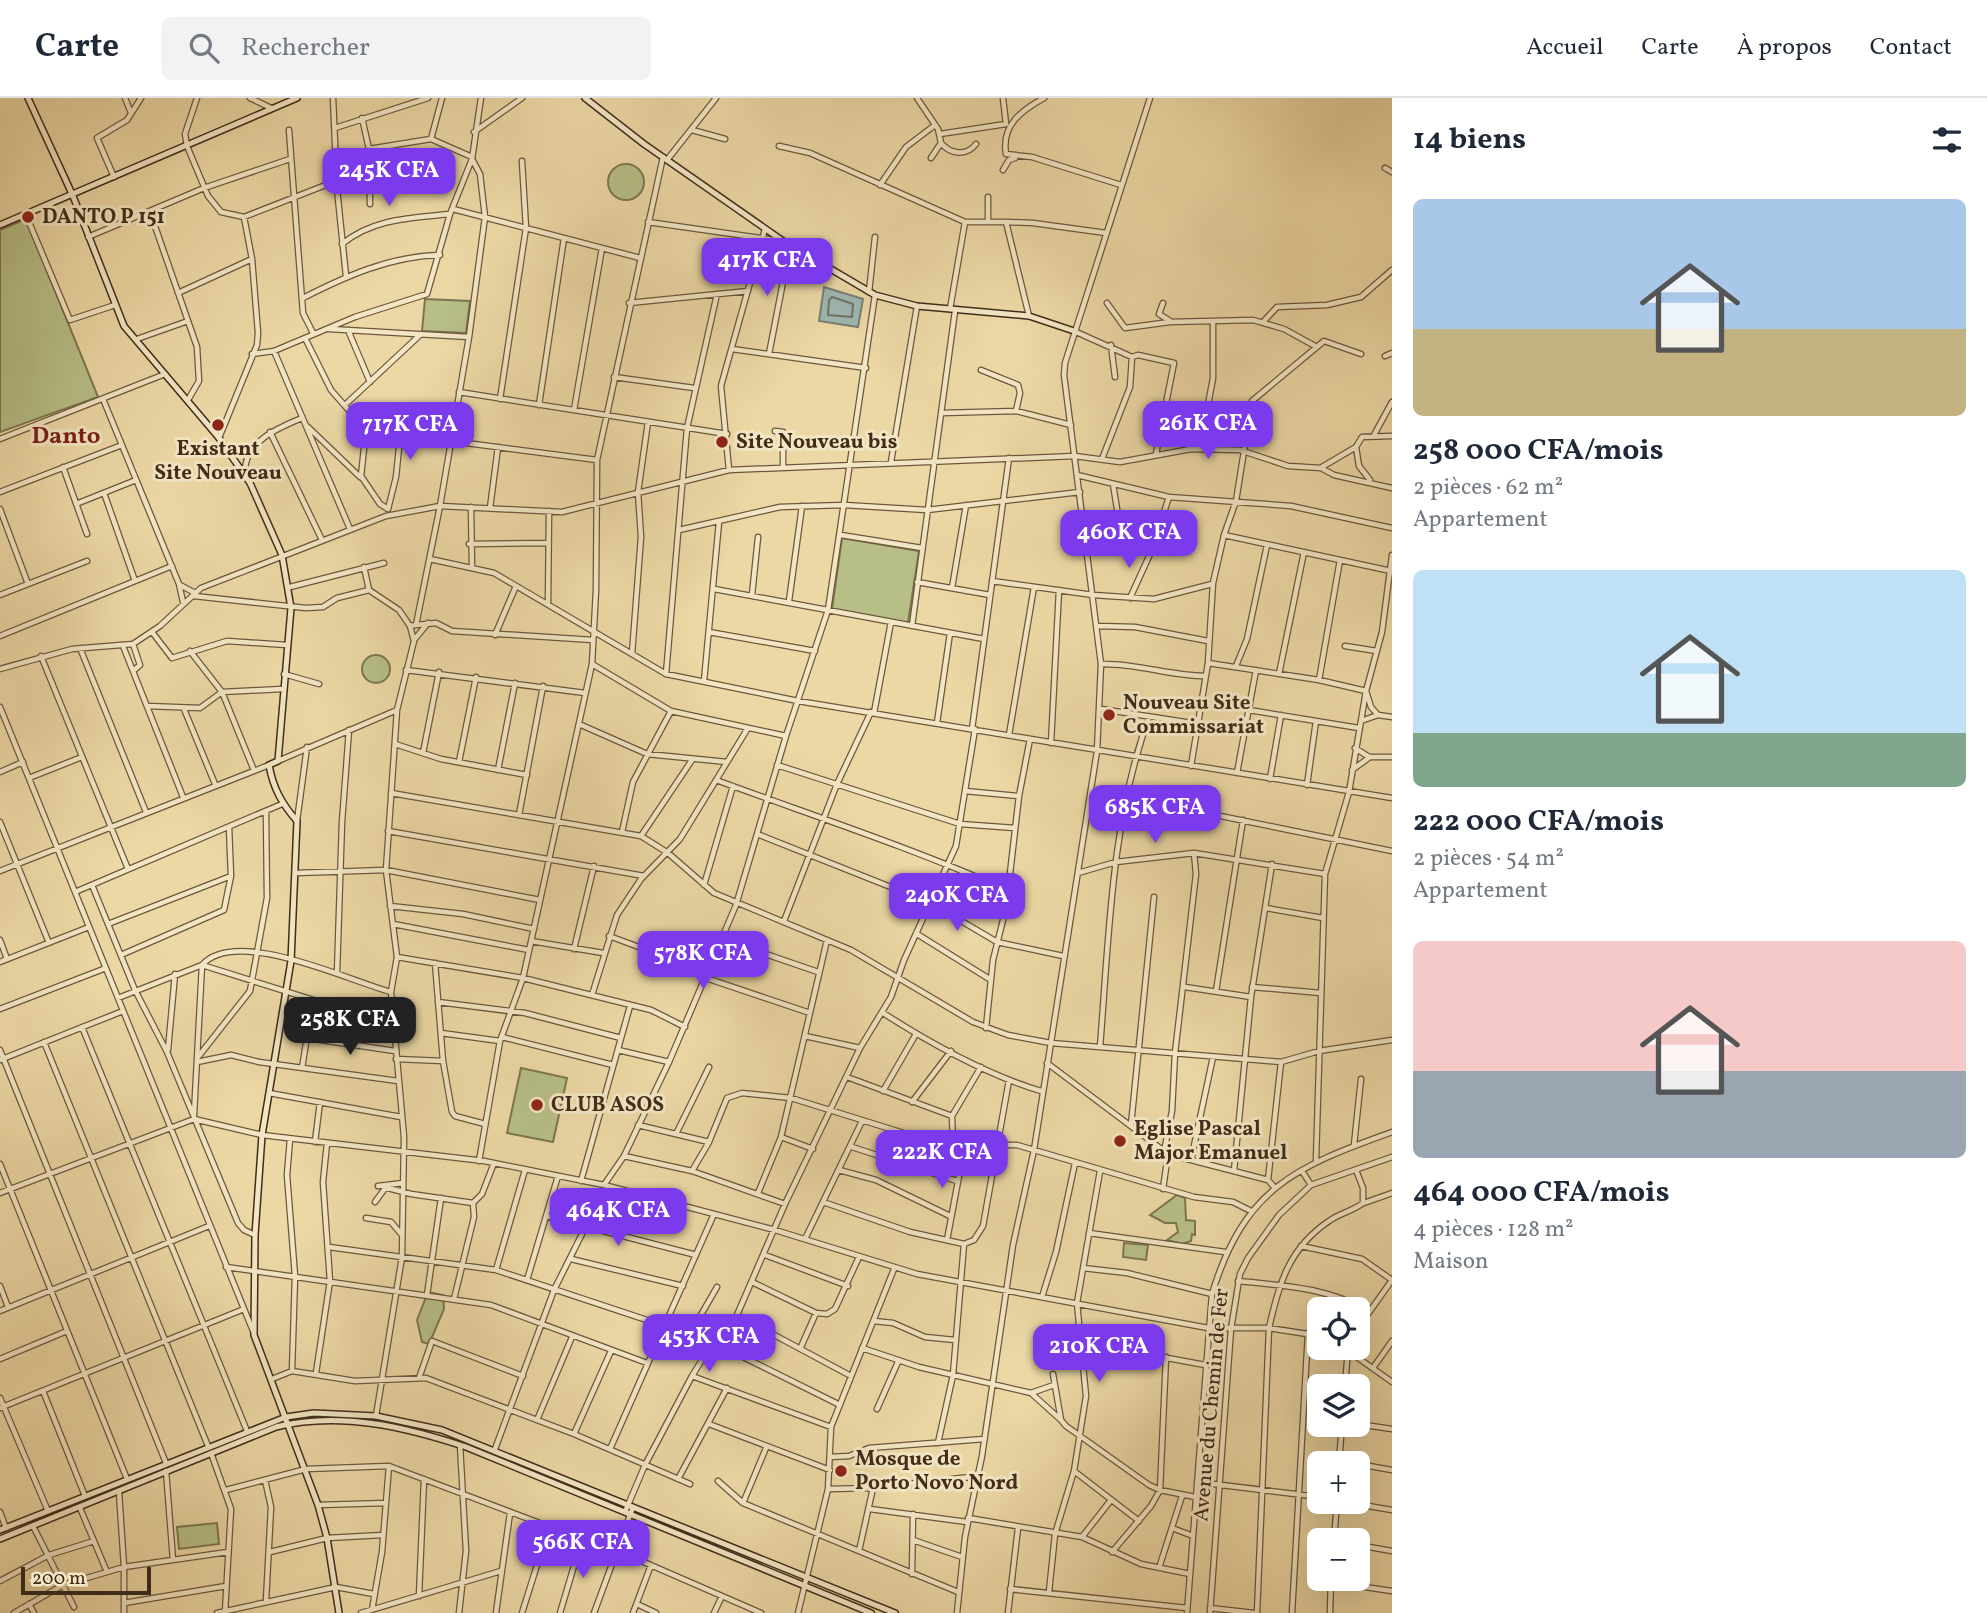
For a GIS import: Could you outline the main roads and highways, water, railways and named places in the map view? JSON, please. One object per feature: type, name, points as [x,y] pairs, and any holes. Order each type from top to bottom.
[{"type":"water","points":[[824,287],[863,299],[858,327],[819,321]]},
{"type":"place","name":"DANTO P 151","points":[[28,217]]},
{"type":"place","name":"Existant Site Nouveau","points":[[218,425]]},
{"type":"place","name":"Site Nouveau bis","points":[[722,442]]},
{"type":"place","name":"Nouveau Site Commissariat","points":[[1109,715]]},
{"type":"place","name":"CLUB ASOS","points":[[537,1105]]},
{"type":"place","name":"Eglise Pascal Major Emanuel","points":[[1120,1141]]},
{"type":"place","name":"Mosque de Porto Novo Nord","points":[[841,1471]]},
{"type":"district","name":"Danto","points":[[66,437]]}]
